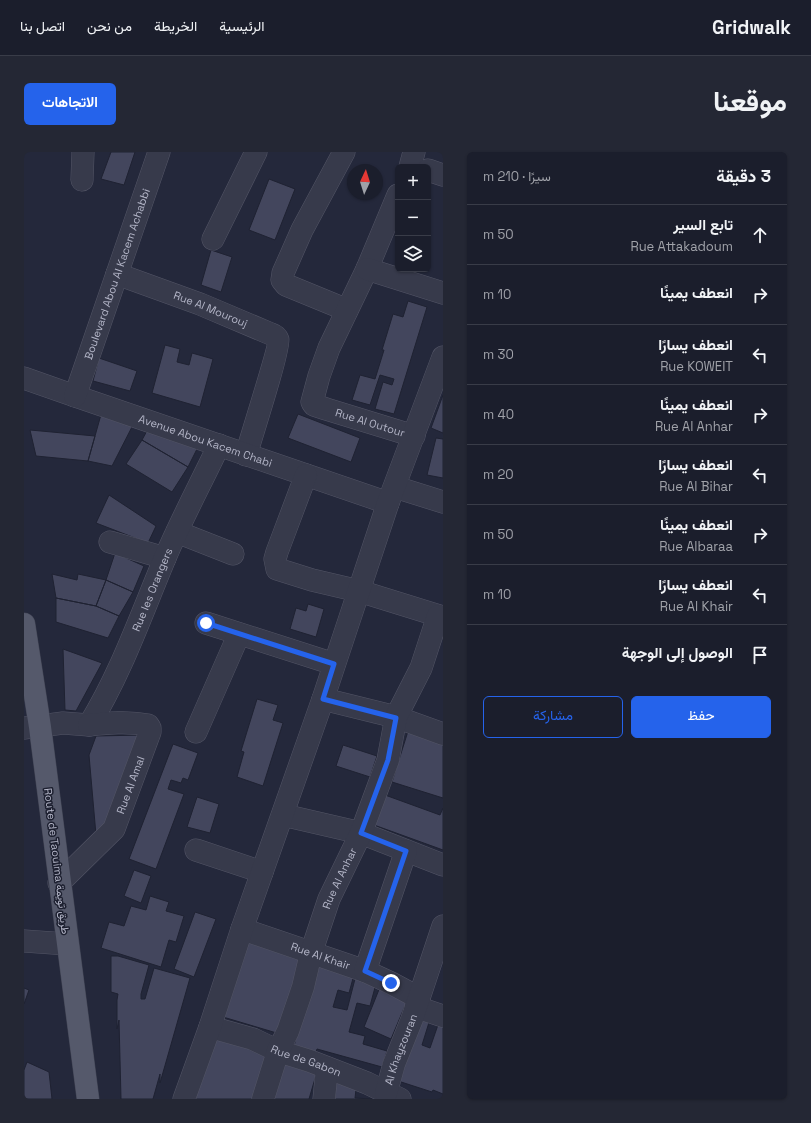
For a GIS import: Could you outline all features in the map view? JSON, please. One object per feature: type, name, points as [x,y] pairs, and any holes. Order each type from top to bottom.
[{"type":"main road","name":"Route de Taouima طريق تويمة","points":[[24,624],[32,728],[59,883],[88,1099]]},
{"type":"street","points":[[82,180],[83,152]]},
{"type":"street","name":"Boulevard Abou Al Kacem Achabbi","points":[[75,396],[159,152]]},
{"type":"street","points":[[213,238],[256,152]]},
{"type":"street","points":[[344,152],[302,230],[283,273],[282,280],[286,285],[347,310],[367,268],[396,200]]},
{"type":"street","points":[[431,170],[443,175]]},
{"type":"street","points":[[367,268],[443,293]]},
{"type":"street","name":"Rue Al Mourouj","points":[[117,274],[200,304],[271,334],[278,341],[246,454]]},
{"type":"street","name":"Rue Al Outour","points":[[347,310],[329,348],[319,376],[312,399],[314,405],[414,436]]},
{"type":"street","points":[[184,1099],[323,699],[391,495],[443,357]]},
{"type":"street","name":"Avenue Abou Kacem Chabi","points":[[24,378],[306,475],[391,495],[443,502]]},
{"type":"street","name":"Rue les Orangers","points":[[84,724],[104,701],[115,679],[165,558],[219,446]]},
{"type":"street","points":[[306,475],[277,552],[275,564],[277,569],[312,580],[359,591],[441,617]]},
{"type":"street","points":[[177,532],[233,554]]},
{"type":"street","points":[[110,542],[165,558]]},
{"type":"street","name":"Rue Al Anhar","points":[[263,1099],[278,1051],[288,1031],[298,1002],[311,952],[329,900],[361,833],[388,760],[396,718],[421,668],[441,617]]},
{"type":"street","points":[[206,623],[334,664]]},
{"type":"street","points":[[196,732],[239,634]]},
{"type":"street","points":[[323,699],[396,718],[443,734]]},
{"type":"street","points":[[32,728],[63,723],[84,724]]},
{"type":"street","name":"Rue Al Amal","points":[[59,883],[114,829],[150,732],[148,725],[140,724],[84,724]]},
{"type":"street","points":[[283,815],[361,833],[443,865]]},
{"type":"street","points":[[196,850],[262,872]]},
{"type":"street","points":[[365,971],[406,851]]},
{"type":"street","name":"Al Khayzouran","points":[[393,1096],[394,1064],[443,926]]},
{"type":"street","name":"Rue Al Khair","points":[[242,929],[365,971],[443,1016]]},
{"type":"street","points":[[24,940],[67,944]]},
{"type":"street","name":"Rue de Gabon","points":[[210,1027],[253,1039],[278,1051],[310,1061],[367,1083],[393,1096]]},
{"type":"street","points":[[324,1099],[327,1068]]},
{"type":"building","points":[[111,152],[135,152],[124,185],[101,179]]},
{"type":"building","points":[[269,179],[295,189],[275,240],[249,230]]},
{"type":"building","points":[[211,250],[232,257],[221,292],[201,285]]},
{"type":"building","points":[[408,301],[427,307],[394,414],[375,409],[383,382],[392,385],[394,379],[380,375],[370,405],[352,400],[360,375],[375,379],[393,314],[403,317]]},
{"type":"building","points":[[165,345],[180,349],[177,362],[189,365],[192,353],[213,359],[200,407],[152,393]]},
{"type":"building","points":[[99,358],[137,371],[130,391],[93,381]]},
{"type":"building","points":[[443,395],[443,433],[431,428]]},
{"type":"building","points":[[102,411],[134,423],[112,466],[88,461]]},
{"type":"building","points":[[298,414],[360,438],[351,462],[288,438]]},
{"type":"building","points":[[149,427],[199,445],[188,467],[142,440]]},
{"type":"building","points":[[30,430],[95,436],[88,461],[36,456]]},
{"type":"building","points":[[436,438],[443,439],[443,478],[427,475]]},
{"type":"building","points":[[142,440],[188,467],[172,492],[126,464]]},
{"type":"building","points":[[109,495],[156,526],[148,543],[96,523]]},
{"type":"building","points":[[115,553],[144,566],[133,592],[106,580]]},
{"type":"building","points":[[52,574],[77,580],[78,574],[106,580],[96,606],[56,598]]},
{"type":"building","points":[[106,580],[133,592],[119,616],[96,606]]},
{"type":"building","points":[[56,598],[96,606],[119,616],[108,638],[56,622]]},
{"type":"building","points":[[308,604],[324,609],[316,637],[290,629],[296,608],[306,611]]},
{"type":"building","points":[[63,649],[102,663],[76,711],[65,710]]},
{"type":"building","points":[[257,699],[278,705],[273,720],[283,723],[263,786],[237,777],[244,752],[241,751]]},
{"type":"building","points":[[409,728],[443,739],[443,798],[392,782]]},
{"type":"building","points":[[143,735],[105,836],[96,835],[89,755],[96,736]]},
{"type":"building","points":[[173,744],[198,753],[188,780],[183,778],[181,783],[171,780],[168,789],[184,794],[156,869],[129,859]]},
{"type":"building","points":[[343,745],[377,756],[370,777],[336,766]]},
{"type":"building","points":[[385,795],[440,815],[443,808],[443,850],[374,825]]},
{"type":"building","points":[[197,797],[219,804],[210,833],[187,827]]},
{"type":"building","points":[[134,870],[151,876],[141,903],[124,896]]},
{"type":"building","points":[[150,896],[169,902],[166,911],[184,916],[176,942],[169,940],[161,967],[101,948],[109,922],[124,926],[131,906],[146,910]]},
{"type":"building","points":[[195,912],[216,919],[194,977],[174,969]]},
{"type":"building","points":[[247,935],[304,952],[280,1034],[223,1017]]},
{"type":"building","points":[[111,956],[118,956],[149,965],[141,999],[145,999],[154,968],[190,978],[160,1083],[160,1074],[153,1099],[121,1099],[119,1020],[117,1029],[118,994],[111,992]]},
{"type":"building","points":[[317,961],[355,971],[349,993],[338,990],[333,1007],[347,1010],[356,975],[377,980],[370,1006],[357,1003],[349,1032],[365,1036],[363,1044],[387,1051],[382,1067],[317,1049],[316,1052],[294,1046]]},
{"type":"building","points":[[382,982],[410,994],[391,1039],[364,1027]]},
{"type":"building","points":[[24,988],[29,990],[24,1004]]},
{"type":"building","points":[[418,1011],[431,1016],[422,1045],[430,1048],[440,1019],[443,1019],[443,1094],[395,1080]]},
{"type":"building","points":[[215,1033],[270,1052],[254,1099],[192,1099]]},
{"type":"building","points":[[283,1054],[319,1065],[309,1099],[269,1099]]},
{"type":"building","points":[[27,1062],[49,1072],[52,1099],[24,1099],[24,1070]]},
{"type":"building","points":[[334,1079],[357,1081],[355,1098],[372,1099],[333,1099]]},
{"type":"route","points":[[206,623],[334,664],[323,699],[396,718],[388,760],[361,833],[406,851],[365,971],[391,983]]}]
